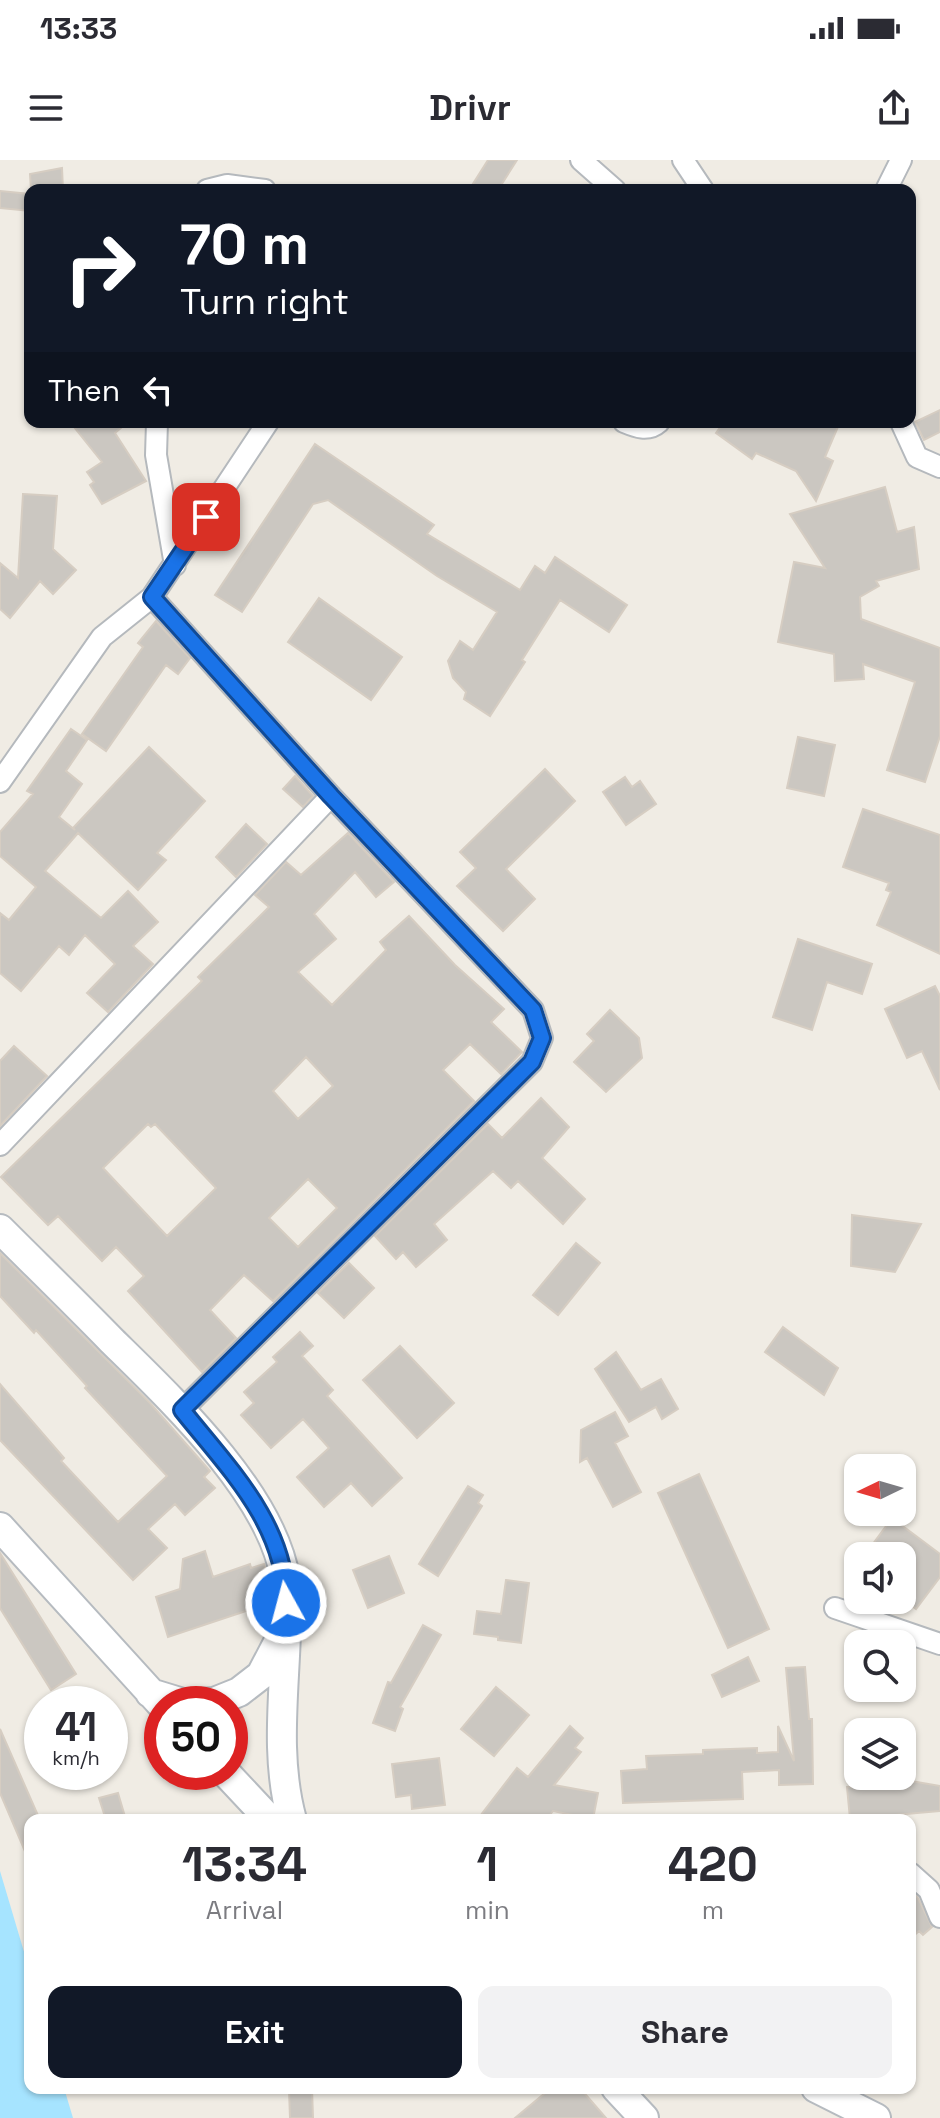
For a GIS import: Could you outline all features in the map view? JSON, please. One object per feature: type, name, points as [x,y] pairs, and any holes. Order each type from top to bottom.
[{"type":"main road","points":[[0,1229],[182,1410],[254,1501],[272,1534],[286,1578],[280,1747],[290,1814]]},
{"type":"main road","points":[[0,1527],[144,1686]]},
{"type":"main road","points":[[247,1686],[261,1675],[286,1628]]},
{"type":"main road","points":[[242,1790],[264,1814]]},
{"type":"main road","points":[[622,2094],[644,2118]]},
{"type":"main road","points":[[828,2094],[876,2118]]},
{"type":"street","points":[[581,160],[608,184]]},
{"type":"street","points":[[683,160],[699,184]]},
{"type":"street","points":[[889,184],[901,160]]},
{"type":"street","points":[[157,428],[156,455],[175,565]]},
{"type":"street","points":[[0,782],[102,637],[152,597],[264,428]]},
{"type":"street","points":[[904,428],[917,457],[940,467]]},
{"type":"street","points":[[152,597],[331,796],[533,1010],[542,1038],[532,1062],[182,1410]]},
{"type":"street","points":[[0,1145],[331,796]]},
{"type":"street","points":[[835,1608],[940,1644]]},
{"type":"street","points":[[916,1878],[929,1890],[940,1917]]},
{"type":"water","points":[[0,1871],[24,1952],[24,2094],[66,2094],[73,2118],[0,2118]]},
{"type":"building","points":[[488,160],[517,160],[502,184],[473,184]]},
{"type":"building","points":[[62,168],[63,184],[31,184],[30,174]]},
{"type":"building","points":[[0,191],[24,193],[24,210],[0,208]]},
{"type":"building","points":[[940,410],[940,432],[924,440],[916,422]]},
{"type":"building","points":[[75,428],[121,428],[115,433],[146,481],[102,504],[90,485],[94,482],[87,472],[102,462]]},
{"type":"building","points":[[720,428],[837,428],[825,457],[833,461],[816,501],[796,471],[756,453],[752,459],[716,433]]},
{"type":"building","points":[[315,444],[434,525],[427,534],[520,590],[535,566],[545,573],[555,557],[627,605],[609,632],[560,600],[490,716],[464,699],[466,692],[453,678],[448,661],[460,641],[473,650],[497,612],[437,576],[328,500],[313,504],[242,612],[215,595]]},
{"type":"building","points":[[885,487],[897,532],[914,527],[919,569],[876,581],[879,586],[860,597],[861,619],[940,648],[940,736],[925,782],[887,770],[915,682],[863,664],[864,679],[835,681],[834,654],[778,642],[794,562],[825,568],[790,514]]},
{"type":"building","points":[[23,494],[57,496],[53,549],[76,570],[53,594],[40,581],[10,618],[0,609],[0,563],[18,578]]},
{"type":"building","points":[[319,598],[402,657],[371,700],[288,642]]},
{"type":"building","points":[[156,621],[190,658],[178,674],[166,665],[106,751],[82,734],[143,647],[138,643]]},
{"type":"building","points":[[71,729],[87,740],[66,771],[82,784],[59,817],[75,830],[73,828],[149,747],[205,801],[157,853],[166,860],[138,890],[78,833],[45,871],[101,918],[128,891],[158,922],[133,946],[153,964],[108,1012],[87,993],[115,964],[85,935],[69,955],[59,946],[21,991],[0,973],[0,913],[9,920],[36,887],[0,856],[0,832],[33,794],[27,791]]},
{"type":"building","points":[[798,737],[835,745],[824,796],[787,788]]},
{"type":"building","points":[[545,769],[575,801],[506,869],[535,899],[503,931],[457,886],[476,868],[460,852]]},
{"type":"building","points":[[295,776],[313,796],[303,807],[283,789]]},
{"type":"building","points":[[625,777],[632,787],[640,781],[656,804],[626,825],[603,792]]},
{"type":"building","points":[[863,809],[940,835],[940,954],[877,925],[891,892],[886,890],[889,883],[843,867]]},
{"type":"building","points":[[246,824],[267,844],[236,877],[216,857]]},
{"type":"building","points":[[348,833],[394,882],[376,897],[355,872],[314,914],[336,939],[298,972],[332,1005],[386,950],[380,942],[409,916],[455,965],[504,1009],[491,1022],[522,1052],[501,1074],[470,1044],[443,1070],[474,1101],[273,1301],[244,1275],[210,1310],[236,1338],[202,1372],[128,1291],[144,1276],[116,1247],[102,1261],[58,1216],[48,1225],[1,1177],[202,981],[198,977],[269,907],[255,895],[286,862],[301,875]],"holes":[[[306,1057],[333,1086],[298,1119],[273,1091]],[[148,1124],[151,1127],[155,1124],[216,1188],[167,1236],[103,1168]],[[308,1179],[337,1208],[298,1247],[269,1218]]]},
{"type":"building","points":[[798,939],[872,964],[862,994],[827,982],[812,1030],[773,1017]]},
{"type":"building","points":[[935,986],[940,996],[940,1090],[922,1051],[907,1058],[885,1009]]},
{"type":"building","points":[[610,1010],[639,1038],[642,1058],[606,1092],[574,1062],[594,1041],[587,1034]]},
{"type":"building","points":[[14,1046],[47,1076],[0,1126],[0,1061]]},
{"type":"building","points":[[541,1098],[569,1127],[542,1158],[585,1199],[563,1224],[518,1181],[511,1188],[493,1171],[434,1224],[447,1240],[416,1267],[403,1252],[396,1259],[375,1236],[488,1124],[502,1138]]},
{"type":"building","points":[[852,1215],[921,1224],[895,1272],[851,1266]]},
{"type":"building","points":[[576,1243],[600,1263],[558,1315],[533,1295]]},
{"type":"building","points":[[0,1253],[150,1403],[210,1471],[204,1477],[215,1488],[185,1515],[175,1504],[148,1529],[167,1548],[133,1580],[0,1440],[0,1384],[64,1458],[61,1461],[118,1522],[167,1476],[36,1330],[34,1333],[0,1296]]},
{"type":"building","points":[[349,1263],[374,1288],[344,1318],[318,1293]]},
{"type":"building","points":[[783,1327],[838,1368],[824,1395],[765,1352]]},
{"type":"building","points":[[300,1332],[313,1346],[302,1356],[333,1390],[327,1396],[402,1478],[372,1506],[351,1483],[324,1507],[297,1477],[329,1448],[303,1419],[271,1448],[241,1415],[254,1403],[244,1392],[277,1362],[273,1357]]},
{"type":"building","points":[[400,1346],[454,1403],[417,1438],[363,1380]]},
{"type":"building","points":[[616,1352],[641,1390],[661,1379],[678,1409],[662,1419],[656,1407],[629,1422],[595,1369]]},
{"type":"building","points":[[615,1412],[628,1436],[615,1443],[641,1492],[613,1507],[587,1458],[580,1462],[581,1430]]},
{"type":"building","points":[[699,1474],[769,1629],[728,1648],[658,1493]]},
{"type":"building","points":[[468,1486],[483,1495],[478,1503],[482,1506],[438,1576],[419,1564]]},
{"type":"building","points":[[886,1526],[903,1526],[940,1554],[940,1577],[916,1609],[916,1542],[874,1542]]},
{"type":"building","points":[[205,1551],[213,1577],[250,1564],[251,1568],[264,1564],[270,1603],[168,1637],[156,1597],[180,1589],[183,1559]]},
{"type":"building","points":[[0,1553],[76,1674],[57,1686],[49,1686],[0,1608]]},
{"type":"building","points":[[389,1556],[404,1593],[368,1608],[353,1570]]},
{"type":"building","points":[[506,1580],[529,1583],[521,1643],[474,1634],[477,1611],[501,1614]]},
{"type":"building","points":[[423,1625],[441,1635],[400,1707],[403,1709],[395,1731],[373,1723],[388,1682],[391,1683]]},
{"type":"building","points":[[748,1657],[759,1681],[722,1697],[712,1675]]},
{"type":"building","points":[[805,1667],[809,1719],[812,1719],[813,1784],[779,1785],[779,1770],[742,1772],[743,1799],[623,1803],[621,1771],[647,1769],[646,1756],[757,1748],[757,1753],[778,1752],[778,1726],[794,1761],[786,1668]]},
{"type":"building","points":[[496,1687],[529,1715],[494,1756],[461,1729]]},
{"type":"building","points":[[570,1726],[583,1738],[575,1748],[581,1752],[554,1785],[598,1793],[594,1814],[553,1811],[551,1814],[482,1814],[517,1768],[528,1777]]},
{"type":"building","points":[[0,1729],[24,1790],[27,1790],[37,1814],[24,1814],[24,1849],[0,1793]]},
{"type":"building","points":[[439,1758],[445,1805],[412,1809],[411,1795],[396,1797],[392,1764]]},
{"type":"building","points":[[916,1782],[940,1786],[940,1811],[850,1814],[847,1790],[916,1790]]},
{"type":"building","points":[[118,1793],[124,1814],[104,1814],[99,1798]]},
{"type":"building","points":[[916,1896],[932,1927],[923,1935],[919,1931],[916,1934]]},
{"type":"building","points":[[289,2094],[312,2094],[313,2118],[290,2118]]},
{"type":"building","points":[[544,2094],[585,2094],[606,2118],[515,2118]]},
{"type":"route","points":[[206,517],[152,597],[331,796],[533,1010],[542,1038],[532,1062],[182,1410],[254,1501],[272,1534],[286,1578],[286,1603]]}]
